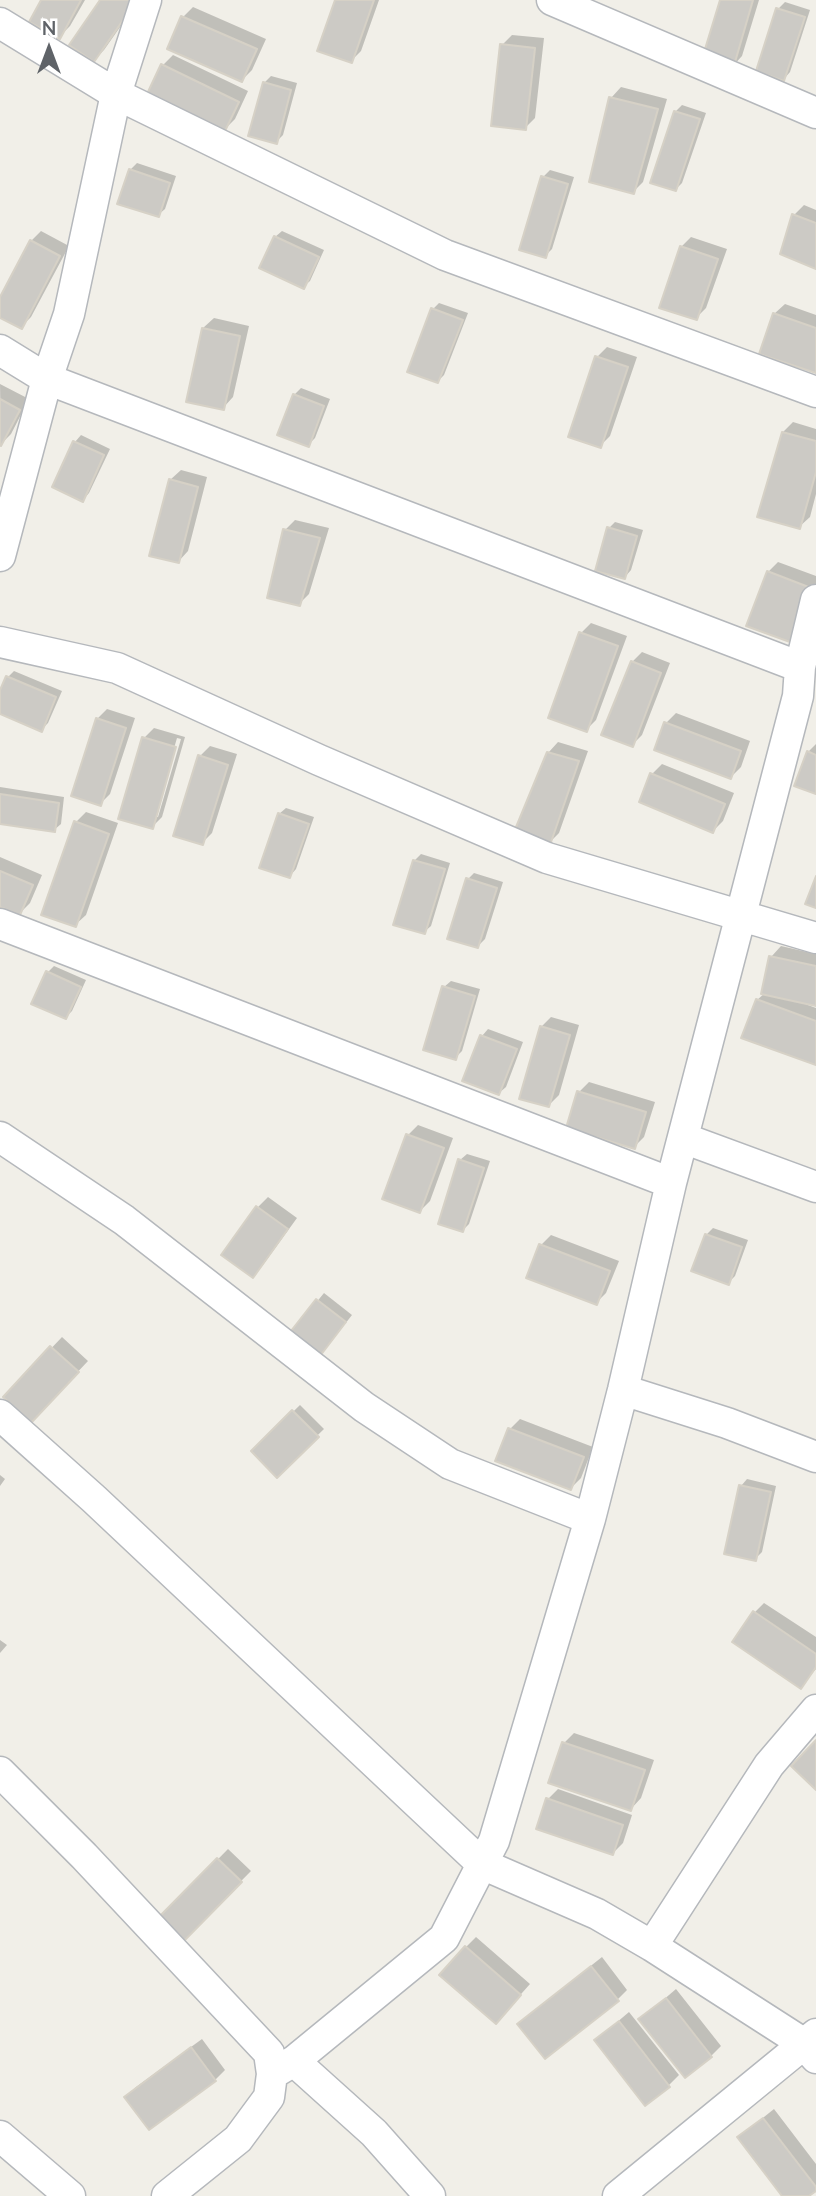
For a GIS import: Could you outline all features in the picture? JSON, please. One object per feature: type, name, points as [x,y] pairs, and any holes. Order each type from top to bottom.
[{"type":"street","points":[[0,556],[47,379],[69,314],[116,94],[146,0]]},
{"type":"street","points":[[552,0],[816,113]]},
{"type":"street","points":[[0,23],[116,94],[445,255],[816,393]]},
{"type":"street","points":[[0,349],[47,379],[804,689]]},
{"type":"street","points":[[167,2196],[238,2139],[269,2097],[283,2067],[444,1938],[494,1840],[590,1518],[624,1390],[671,1183],[804,689],[816,600]]},
{"type":"street","points":[[0,642],[117,668],[319,760],[547,858],[816,937]]},
{"type":"street","points":[[0,924],[671,1183]]},
{"type":"street","points":[[0,1137],[124,1220],[363,1407],[450,1464],[590,1518]]},
{"type":"street","points":[[683,1138],[816,1187]]},
{"type":"street","points":[[624,1390],[727,1423],[816,1457]]},
{"type":"street","points":[[0,1415],[104,1508],[482,1864],[597,1914],[812,2045],[618,2196]]},
{"type":"street","points":[[652,1946],[769,1765],[816,1710]]},
{"type":"street","points":[[0,1772],[84,1856],[283,2067],[374,2133],[430,2196]]},
{"type":"street","points":[[0,2136],[70,2196]]},
{"type":"building","points":[[41,0],[81,0],[60,39],[29,22]]},
{"type":"building","points":[[100,0],[137,0],[94,62],[69,45]]},
{"type":"building","points":[[335,0],[374,0],[352,63],[317,51]]},
{"type":"building","points":[[720,0],[753,0],[733,69],[702,59]]},
{"type":"building","points":[[776,8],[805,17],[784,81],[756,71]]},
{"type":"building","points":[[181,16],[257,49],[242,82],[167,49]]},
{"type":"building","points":[[500,44],[535,48],[526,130],[491,126]]},
{"type":"building","points":[[161,64],[239,102],[225,131],[147,94]]},
{"type":"building","points":[[263,82],[291,90],[277,144],[248,136]]},
{"type":"building","points":[[609,97],[658,109],[634,194],[589,182]]},
{"type":"building","points":[[674,111],[700,119],[676,191],[650,183]]},
{"type":"building","points":[[129,169],[170,183],[159,217],[117,204]]},
{"type":"building","points":[[541,176],[568,184],[546,258],[519,250]]},
{"type":"building","points":[[792,214],[816,223],[816,269],[780,254]]},
{"type":"building","points":[[274,236],[319,257],[304,289],[259,268]]},
{"type":"building","points":[[30,240],[60,256],[22,329],[0,318],[0,297]]},
{"type":"building","points":[[680,246],[718,259],[697,320],[659,308]]},
{"type":"building","points":[[431,308],[463,320],[438,383],[407,372]]},
{"type":"building","points":[[773,313],[816,328],[816,373],[759,354]]},
{"type":"building","points":[[202,328],[240,336],[224,410],[186,402]]},
{"type":"building","points":[[595,356],[628,367],[601,448],[568,437]]},
{"type":"building","points":[[293,394],[324,406],[309,447],[277,435]]},
{"type":"building","points":[[0,399],[20,410],[1,446],[0,445]]},
{"type":"building","points":[[782,432],[816,441],[816,472],[800,529],[757,517]]},
{"type":"building","points":[[73,441],[104,455],[83,502],[52,487]]},
{"type":"building","points":[[169,479],[198,487],[179,563],[149,556]]},
{"type":"building","points":[[607,527],[637,536],[625,579],[595,571]]},
{"type":"building","points":[[283,529],[320,538],[300,606],[267,598]]},
{"type":"building","points":[[767,571],[811,588],[790,642],[746,626]]},
{"type":"building","points":[[579,632],[618,646],[587,732],[548,718]]},
{"type":"building","points":[[631,661],[661,673],[633,747],[601,735]]},
{"type":"building","points":[[6,676],[56,697],[42,732],[0,714],[0,690]]},
{"type":"building","points":[[96,718],[126,728],[101,806],[71,796]]},
{"type":"building","points":[[664,722],[741,751],[731,779],[654,750]]},
{"type":"building","points":[[142,737],[176,747],[153,829],[118,819]]},
{"type":"building","points":[[807,751],[816,755],[816,794],[794,786]]},
{"type":"building","points":[[547,752],[579,761],[550,845],[514,832]]},
{"type":"building","points":[[198,755],[228,765],[203,845],[173,836]]},
{"type":"building","points":[[650,773],[725,804],[713,833],[639,802]]},
{"type":"building","points":[[0,794],[59,803],[55,832],[0,824]]},
{"type":"building","points":[[278,813],[309,824],[290,878],[259,868]]},
{"type":"building","points":[[74,821],[109,834],[76,927],[41,915]]},
{"type":"building","points":[[413,860],[445,869],[425,934],[393,925]]},
{"type":"building","points":[[0,871],[33,885],[20,915],[0,907]]},
{"type":"building","points":[[816,876],[816,908],[805,904]]},
{"type":"building","points":[[466,878],[497,888],[478,948],[447,939]]},
{"type":"building","points":[[769,956],[816,966],[816,1006],[761,994]]},
{"type":"building","points":[[46,971],[81,987],[66,1019],[31,1004]]},
{"type":"building","points":[[442,986],[475,996],[456,1060],[423,1050]]},
{"type":"building","points":[[756,999],[816,1021],[816,1065],[741,1038]]},
{"type":"building","points":[[540,1026],[570,1035],[549,1107],[519,1099]]},
{"type":"building","points":[[480,1035],[517,1049],[499,1095],[462,1081]]},
{"type":"building","points":[[577,1091],[646,1112],[635,1149],[566,1128]]},
{"type":"building","points":[[406,1134],[444,1148],[420,1213],[382,1199]]},
{"type":"building","points":[[458,1159],[484,1168],[463,1232],[438,1224]]},
{"type":"building","points":[[256,1206],[288,1229],[253,1278],[221,1255]]},
{"type":"building","points":[[705,1234],[742,1247],[729,1285],[691,1271]]},
{"type":"building","points":[[539,1244],[610,1271],[597,1305],[526,1278]]},
{"type":"building","points":[[316,1299],[346,1322],[317,1360],[287,1336]]},
{"type":"building","points":[[50,1346],[79,1372],[31,1423],[3,1397]]},
{"type":"building","points":[[292,1410],[319,1437],[277,1478],[251,1451]]},
{"type":"building","points":[[508,1428],[584,1457],[571,1490],[495,1461]]},
{"type":"building","points":[[739,1485],[771,1492],[756,1561],[724,1554]]},
{"type":"building","points":[[753,1611],[816,1654],[816,1667],[801,1689],[732,1642]]},
{"type":"building","points":[[816,1740],[816,1790],[791,1766]]},
{"type":"building","points":[[562,1742],[645,1770],[631,1811],[548,1783]]},
{"type":"building","points":[[546,1798],[623,1825],[613,1855],[536,1829]]},
{"type":"building","points":[[217,1858],[242,1882],[181,1944],[156,1920]]},
{"type":"building","points":[[465,1946],[521,1995],[496,2024],[439,1975]]},
{"type":"building","points":[[591,1966],[619,2001],[545,2059],[517,2024]]},
{"type":"building","points":[[666,1998],[712,2057],[685,2078],[638,2019]]},
{"type":"building","points":[[619,2021],[670,2087],[645,2106],[594,2040]]},
{"type":"building","points":[[191,2047],[216,2081],[149,2130],[124,2097]]},
{"type":"building","points":[[763,2118],[816,2187],[816,2191],[809,2196],[782,2196],[737,2137]]}]
